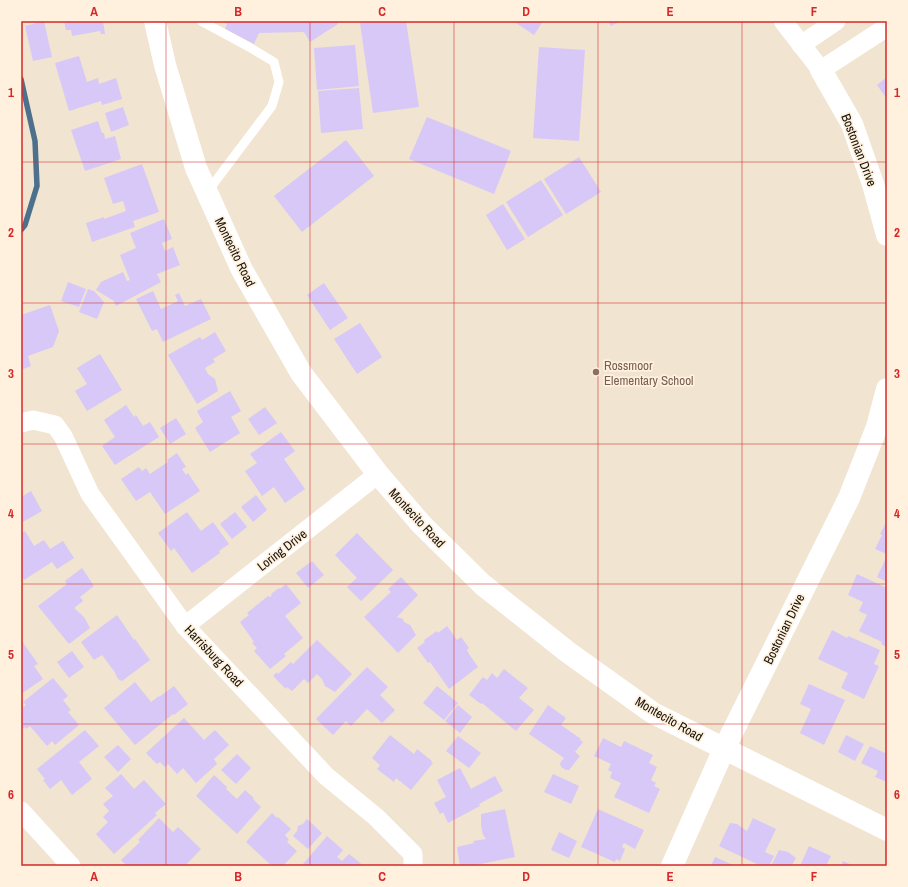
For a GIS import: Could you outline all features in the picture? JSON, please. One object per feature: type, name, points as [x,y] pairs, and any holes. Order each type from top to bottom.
[{"type":"street","name":"Montecito Road","points":[[156,21],[165,65],[196,168],[242,270],[301,373],[378,474],[422,525],[483,585],[569,653],[653,713],[887,830]]},
{"type":"street","points":[[783,21],[821,70],[887,27]]},
{"type":"street","points":[[801,45],[836,21]]},
{"type":"street","name":"Bostonian Drive","points":[[821,70],[852,124],[873,184],[887,235]]},
{"type":"street","name":"Bostonian Drive","points":[[672,866],[724,749],[849,498],[877,427],[887,389]]},
{"type":"street","name":"Harrisburg Road","points":[[21,423],[33,420],[55,425],[64,436],[90,494],[185,626],[326,776],[376,817],[413,860]]},
{"type":"street","name":"Loring Drive","points":[[185,626],[378,474]]},
{"type":"street","points":[[21,811],[70,866]]},
{"type":"lane","points":[[201,21],[274,62],[279,82],[272,106],[207,192]]},
{"type":"building","points":[[44,21],[52,57],[33,61],[25,26]]},
{"type":"building","points":[[64,21],[103,21],[105,34],[101,34],[100,31],[72,36],[71,30],[66,30]]},
{"type":"building","points":[[221,21],[336,21],[338,24],[310,42],[304,32],[259,33],[254,44],[225,29],[227,24]]},
{"type":"building","points":[[373,21],[406,21],[419,107],[373,113],[360,23]]},
{"type":"building","points":[[513,21],[543,21],[534,35]]},
{"type":"building","points":[[608,21],[621,21],[611,26]]},
{"type":"building","points":[[355,45],[359,86],[317,90],[314,48]]},
{"type":"building","points":[[539,47],[585,50],[579,141],[533,138]]},
{"type":"building","points":[[79,56],[87,82],[98,78],[99,84],[116,78],[122,99],[102,105],[101,101],[69,111],[55,63]]},
{"type":"building","points":[[887,77],[887,99],[877,85]]},
{"type":"building","points":[[359,88],[363,129],[321,133],[318,91]]},
{"type":"building","points":[[123,107],[129,125],[111,132],[105,113]]},
{"type":"building","points":[[427,117],[511,151],[494,194],[409,159]]},
{"type":"building","points":[[98,121],[102,133],[104,133],[105,139],[115,136],[121,159],[85,171],[71,130]]},
{"type":"building","points":[[346,140],[374,176],[302,232],[274,196]]},
{"type":"building","points":[[579,157],[601,192],[566,214],[544,179]]},
{"type":"building","points":[[142,164],[159,212],[133,221],[135,227],[92,242],[86,223],[104,217],[104,219],[126,211],[123,201],[113,204],[104,178]]},
{"type":"building","points":[[541,180],[563,215],[528,237],[506,202]]},
{"type":"building","points":[[503,204],[525,239],[507,250],[486,215]]},
{"type":"building","points":[[164,219],[172,239],[162,243],[165,251],[173,247],[180,265],[157,274],[161,282],[116,306],[114,301],[96,290],[101,282],[123,272],[127,281],[130,280],[120,255],[136,248],[130,233]]},
{"type":"building","points":[[68,282],[86,289],[79,307],[61,301]]},
{"type":"building","points":[[324,283],[348,318],[330,330],[307,295]]},
{"type":"building","points":[[88,289],[94,291],[104,302],[97,319],[79,312]]},
{"type":"building","points":[[153,291],[161,309],[178,301],[175,295],[179,293],[185,306],[201,299],[211,319],[163,342],[157,329],[152,331],[136,299]]},
{"type":"building","points":[[50,305],[59,331],[53,347],[28,356],[31,366],[21,370],[21,315]]},
{"type":"building","points":[[360,323],[382,357],[357,374],[334,339]]},
{"type":"building","points":[[215,332],[226,351],[213,359],[215,362],[205,368],[208,374],[215,379],[218,391],[197,404],[168,355],[200,337],[202,340]]},
{"type":"building","points":[[100,354],[122,390],[87,411],[75,391],[87,384],[77,368]]},
{"type":"building","points":[[230,391],[241,411],[231,417],[240,433],[210,452],[195,428],[203,422],[197,411]]},
{"type":"building","points":[[126,405],[134,417],[136,415],[143,426],[150,422],[159,437],[115,465],[102,446],[115,437],[104,420]]},
{"type":"building","points":[[265,407],[277,423],[259,435],[248,419]]},
{"type":"building","points":[[176,418],[186,434],[170,444],[160,428]]},
{"type":"building","points":[[281,432],[295,451],[284,459],[305,489],[285,503],[274,487],[262,496],[245,471],[257,463],[250,454]]},
{"type":"building","points":[[177,453],[186,467],[182,469],[186,475],[188,473],[200,491],[165,514],[150,492],[136,501],[121,479],[139,467],[142,471],[146,468],[150,474],[168,462],[167,460]]},
{"type":"building","points":[[31,491],[42,511],[21,523],[21,493],[23,496]]},
{"type":"building","points":[[256,495],[267,510],[253,522],[241,507]]},
{"type":"building","points":[[187,512],[201,531],[213,522],[229,544],[219,551],[220,553],[192,573],[174,548],[171,551],[158,533]]},
{"type":"building","points":[[235,512],[247,527],[232,539],[220,524]]},
{"type":"building","points":[[887,521],[887,554],[875,549],[882,535],[880,534]]},
{"type":"building","points":[[25,531],[34,546],[44,540],[50,549],[63,541],[74,558],[57,569],[52,562],[24,580],[21,575],[21,533]]},
{"type":"building","points":[[357,533],[393,570],[361,601],[347,587],[357,578],[335,555]]},
{"type":"building","points":[[887,556],[887,582],[877,577]]},
{"type":"building","points":[[312,561],[324,575],[308,588],[296,573]]},
{"type":"building","points":[[82,568],[94,586],[80,597],[83,601],[74,608],[84,617],[90,628],[69,644],[38,606],[67,584],[65,581]]},
{"type":"building","points":[[857,574],[887,588],[887,647],[881,644],[882,642],[859,631],[867,615],[859,611],[863,602],[848,595]]},
{"type":"building","points":[[401,577],[418,595],[397,617],[403,619],[404,622],[410,625],[416,635],[398,653],[364,617],[391,592],[388,589]]},
{"type":"building","points":[[286,584],[301,603],[285,616],[303,638],[284,654],[286,656],[270,669],[254,651],[257,648],[252,643],[254,642],[240,622],[249,615],[247,613]]},
{"type":"building","points":[[117,615],[150,660],[122,681],[118,679],[102,655],[94,660],[81,642]]},
{"type":"building","points":[[447,626],[457,640],[461,637],[469,648],[467,650],[478,667],[449,689],[430,662],[428,663],[417,648],[425,642],[424,640],[437,631],[438,633]]},
{"type":"building","points":[[832,630],[847,638],[848,636],[880,650],[874,664],[879,666],[864,699],[841,688],[848,673],[818,659]]},
{"type":"building","points":[[21,640],[38,664],[34,666],[43,679],[21,694]]},
{"type":"building","points":[[317,640],[352,674],[335,692],[325,686],[322,679],[317,674],[308,683],[304,679],[292,691],[287,687],[286,689],[273,676],[277,672],[278,674],[291,662],[293,664]]},
{"type":"building","points":[[72,651],[84,667],[69,678],[57,662]]},
{"type":"building","points":[[367,667],[388,687],[380,695],[395,710],[382,723],[367,709],[351,726],[346,721],[333,735],[316,719]]},
{"type":"building","points":[[504,669],[528,688],[519,698],[534,710],[516,731],[482,703],[481,704],[469,695],[483,677],[487,680],[492,673],[497,678]]},
{"type":"building","points":[[53,678],[68,696],[63,700],[71,710],[68,712],[79,725],[55,745],[52,741],[47,746],[30,726],[21,730],[21,709],[26,705],[23,702]]},
{"type":"building","points":[[135,682],[151,702],[174,686],[188,704],[174,715],[173,714],[135,745],[104,708]]},
{"type":"building","points":[[809,684],[845,700],[824,745],[800,733],[811,709],[800,704]]},
{"type":"building","points":[[437,686],[458,703],[444,720],[423,703]]},
{"type":"building","points":[[458,705],[472,717],[460,733],[445,721]]},
{"type":"building","points":[[548,705],[566,718],[561,725],[583,742],[575,752],[580,756],[569,770],[561,767],[560,763],[564,758],[529,734]]},
{"type":"building","points":[[184,718],[204,740],[215,730],[229,745],[214,759],[217,764],[196,783],[183,768],[177,774],[168,764],[165,767],[160,762],[157,764],[146,753]]},
{"type":"building","points":[[85,730],[99,746],[79,762],[92,779],[72,795],[61,780],[50,789],[43,780],[45,779],[37,769]]},
{"type":"building","points":[[390,735],[414,754],[417,749],[433,763],[411,790],[396,778],[394,782],[377,769],[380,765],[372,758]]},
{"type":"building","points":[[846,735],[864,744],[855,761],[838,752]]},
{"type":"building","points":[[458,736],[481,753],[469,768],[446,751]]},
{"type":"building","points":[[603,738],[621,747],[624,741],[653,755],[649,763],[657,767],[651,780],[656,783],[654,786],[660,789],[649,813],[614,797],[621,783],[610,778],[612,772],[608,770],[611,764],[594,756]]},
{"type":"building","points":[[118,745],[131,759],[118,772],[104,757]]},
{"type":"building","points":[[870,746],[887,754],[887,782],[875,777],[878,771],[861,763]]},
{"type":"building","points":[[237,754],[251,768],[236,784],[221,770]]},
{"type":"building","points":[[460,768],[471,789],[495,776],[503,791],[479,804],[480,806],[448,823],[443,812],[440,814],[434,803],[446,797],[437,780]]},
{"type":"building","points":[[121,774],[134,789],[144,780],[166,804],[155,813],[157,815],[114,854],[96,834],[108,822],[103,817],[109,811],[103,804],[113,796],[105,788]]},
{"type":"building","points":[[553,774],[579,786],[571,804],[544,792]]},
{"type":"building","points":[[214,775],[237,799],[245,790],[261,807],[237,834],[196,796]]},
{"type":"building","points":[[505,809],[515,857],[471,866],[460,866],[457,847],[474,843],[473,841],[486,839],[483,835],[481,826],[481,814]]},
{"type":"building","points":[[598,809],[644,830],[635,849],[624,843],[622,847],[625,849],[620,861],[616,859],[615,862],[581,847]]},
{"type":"building","points":[[272,813],[291,829],[285,835],[289,840],[287,842],[297,851],[283,866],[272,866],[246,842]]},
{"type":"building","points":[[159,818],[173,832],[178,827],[201,849],[185,866],[149,866],[147,864],[145,866],[127,866],[121,860],[140,842],[138,840]]},
{"type":"building","points":[[753,818],[776,829],[765,852],[774,856],[769,866],[761,866],[719,846],[730,823],[737,824],[747,831]]},
{"type":"building","points":[[307,819],[322,833],[308,849],[293,836],[297,831],[298,826],[303,824]]},
{"type":"building","points":[[559,832],[577,841],[569,858],[551,850]]},
{"type":"building","points":[[327,836],[343,850],[337,857],[342,861],[349,854],[364,866],[306,866],[303,864]]},
{"type":"building","points":[[809,846],[831,856],[826,866],[800,866]]},
{"type":"building","points":[[779,850],[788,852],[796,858],[792,865],[795,866],[771,866]]},
{"type":"building","points":[[715,857],[733,865],[711,866]]},
{"type":"building","points":[[843,861],[854,866],[841,866]]},
{"type":"waterway","points":[[21,79],[35,141],[37,186],[25,225],[21,230]]},
{"type":"place","name":"Rossmoor Elementary School","points":[[596,372]]}]
